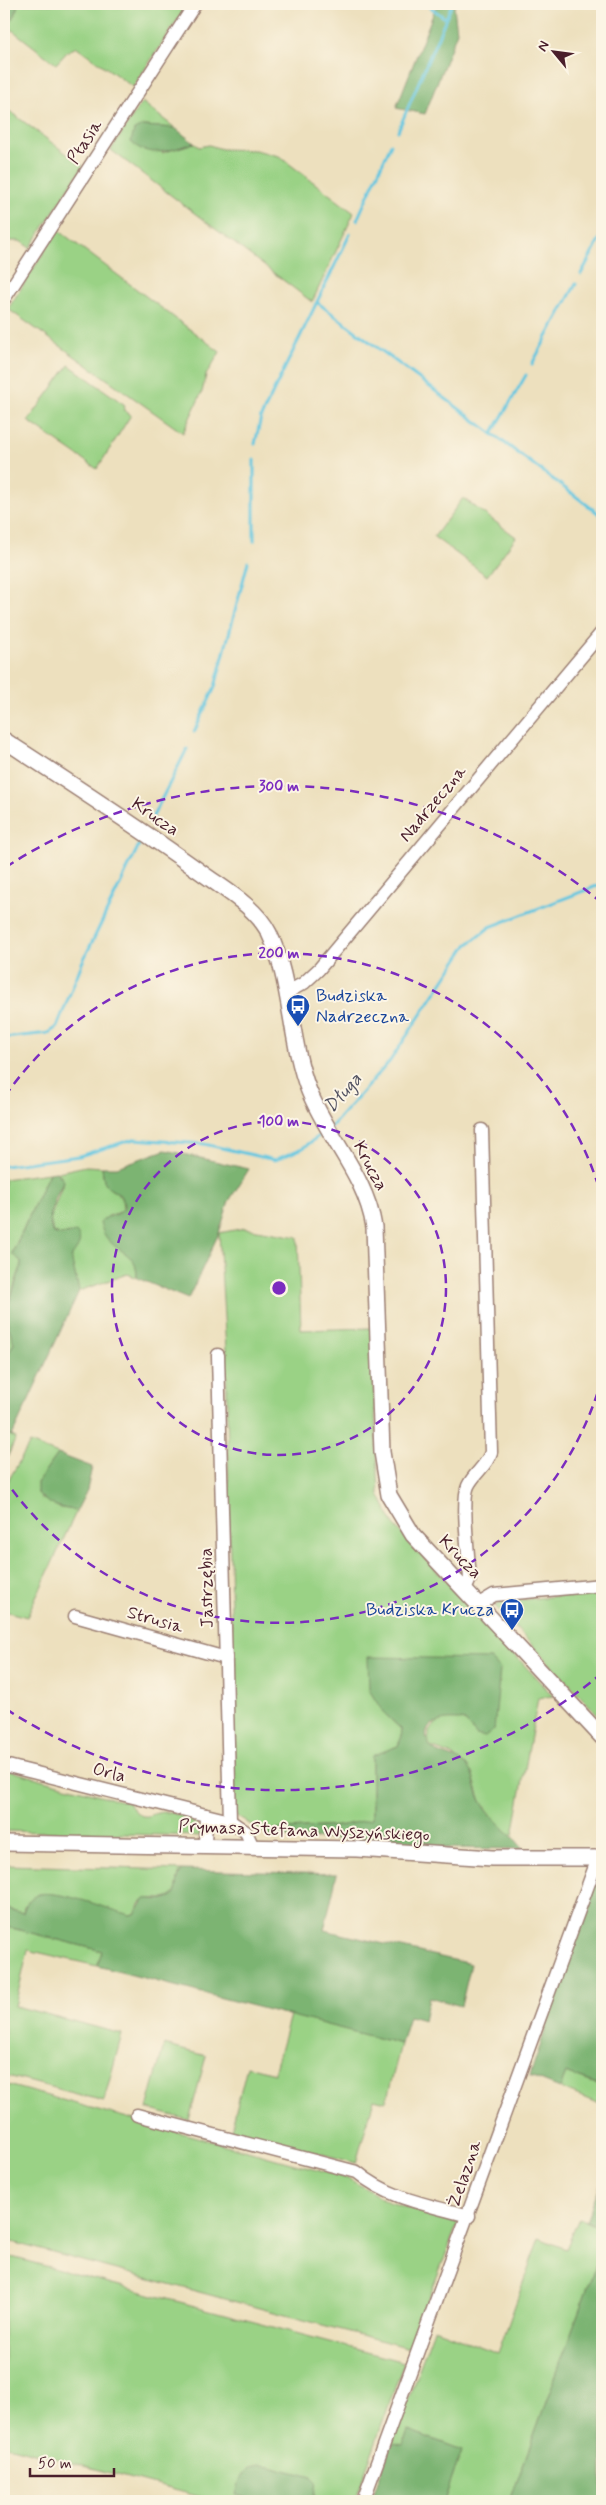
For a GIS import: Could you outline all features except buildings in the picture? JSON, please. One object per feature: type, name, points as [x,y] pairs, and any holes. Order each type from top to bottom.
[{"type":"street","name":"Ptasia","points":[[4,299],[195,4]]},
{"type":"street","name":"Nadrzeczna","points":[[286,994],[304,983],[318,969],[602,632]]},
{"type":"street","name":"Krucza","points":[[4,740],[114,811],[244,904],[268,931],[277,952],[291,1028],[302,1073],[333,1139],[362,1187],[371,1212],[382,1452],[389,1495],[413,1535],[602,1737]]},
{"type":"street","points":[[465,1590],[470,1579],[465,1496],[470,1482],[486,1464],[491,1452],[482,1130]]},
{"type":"street","name":"Jastrzębia","points":[[218,1355],[230,1821]]},
{"type":"street","points":[[479,1604],[494,1596],[602,1585]]},
{"type":"street","name":"Strusia","points":[[75,1616],[226,1658]]},
{"type":"street","name":"Orla","points":[[4,1765],[230,1821],[246,1832],[253,1847]]},
{"type":"street","points":[[205,1846],[206,1815]]},
{"type":"street","name":"Prymasa Stefana Wyszyńskiego","points":[[4,1843],[357,1849],[492,1858],[600,1858]]},
{"type":"street","name":"Żelazna","points":[[363,2501],[600,1858]]},
{"type":"street","points":[[137,2115],[357,2172],[378,2188],[397,2197],[469,2216]]},
{"type":"green space","points":[[4,4],[18,4],[15,15],[7,26],[4,23]]},
{"type":"green space","points":[[18,4],[188,4],[133,87],[77,47],[68,51],[56,64],[7,26],[15,15]]},
{"type":"green space","points":[[437,4],[456,4],[454,7],[457,32],[425,114],[396,108]]},
{"type":"green space","points":[[142,102],[175,128],[143,126],[162,153],[194,143],[199,147],[209,145],[222,149],[255,150],[279,156],[354,213],[312,302],[111,150]]},
{"type":"green space","points":[[4,107],[83,166],[30,248],[20,241],[4,241]]},
{"type":"green space","points":[[143,126],[175,128],[194,143],[162,152],[146,151],[131,142],[134,130]]},
{"type":"green space","points":[[58,230],[220,352],[206,375],[202,392],[183,433],[8,309]]},
{"type":"green space","points":[[69,365],[125,405],[124,410],[131,415],[97,469],[28,421]]},
{"type":"green space","points":[[463,498],[516,537],[487,576],[434,537]]},
{"type":"green space","points":[[165,1150],[249,1169],[229,1201],[219,1233],[188,1299],[137,1278],[133,1261],[109,1241],[100,1223],[106,1218],[119,1213],[124,1207],[122,1197],[105,1184],[102,1167],[117,1167]]},
{"type":"green space","points":[[86,1166],[102,1167],[106,1184],[122,1198],[123,1211],[108,1216],[123,1238],[135,1262],[137,1278],[127,1274],[79,1291],[71,1257],[69,1233],[61,1235],[53,1233],[50,1218],[64,1181],[58,1172]]},
{"type":"green space","points":[[57,1172],[64,1181],[52,1206],[51,1226],[53,1233],[61,1235],[76,1232],[78,1235],[80,1242],[71,1257],[79,1291],[12,1436],[4,1433],[4,1361],[14,1343],[5,1315],[21,1267],[21,1261],[12,1254],[49,1173]]},
{"type":"green space","points":[[49,1173],[12,1253],[21,1261],[21,1267],[8,1303],[8,1324],[14,1343],[4,1361],[4,1179]]},
{"type":"green space","points":[[245,1228],[298,1237],[301,1330],[371,1328],[379,1494],[394,1525],[553,1696],[538,1698],[513,1835],[503,1830],[481,1801],[472,1773],[452,1755],[431,1747],[428,1742],[429,1731],[439,1720],[456,1719],[470,1725],[500,1682],[373,1693],[383,1712],[401,1729],[402,1736],[398,1746],[372,1756],[372,1820],[339,1826],[271,1830],[271,1837],[235,1815],[226,1351],[219,1233]]},
{"type":"green space","points":[[4,1433],[16,1438],[4,1465]]},
{"type":"green space","points":[[30,1443],[58,1454],[37,1483],[41,1498],[60,1508],[77,1510],[27,1617],[4,1611],[4,1488]]},
{"type":"green space","points":[[58,1454],[92,1467],[87,1490],[77,1510],[55,1506],[37,1492],[37,1483]]},
{"type":"green space","points":[[602,1591],[602,1719],[495,1606],[501,1602]]},
{"type":"green space","points":[[368,1657],[491,1659],[500,1669],[494,1730],[485,1737],[476,1735],[465,1721],[445,1720],[432,1725],[426,1735],[428,1743],[435,1751],[463,1762],[467,1766],[485,1808],[523,1849],[443,1848],[415,1842],[271,1837],[270,1830],[339,1826],[372,1819],[372,1756],[398,1746],[402,1736],[401,1729],[383,1712],[369,1690]]},
{"type":"green space","points":[[4,1769],[129,1803],[134,1810],[143,1816],[166,1812],[176,1814],[198,1827],[201,1830],[201,1836],[4,1831]]},
{"type":"green space","points":[[4,1865],[182,1870],[173,1895],[165,1899],[148,1899],[144,1901],[140,1904],[135,1914],[130,1915],[47,1894],[39,1894],[24,1907],[23,1913],[4,1908]]},
{"type":"green space","points":[[182,1870],[337,1874],[324,1930],[471,1964],[461,2006],[429,1997],[424,2020],[409,2016],[401,2044],[97,1966],[102,1951],[4,1926],[4,1908],[23,1913],[28,1901],[40,1894],[71,1897],[130,1915],[135,1914],[145,1899],[162,1900],[174,1895]]},
{"type":"green space","points":[[602,1883],[602,2069],[597,2084],[566,2073],[560,2088],[530,2076],[593,1885]]},
{"type":"green space","points":[[4,1926],[102,1951],[97,1966],[28,1950],[15,2006],[122,2034],[104,2101],[4,2075]]},
{"type":"green space","points":[[290,2015],[401,2044],[386,2102],[374,2099],[356,2163],[231,2130],[247,2066],[274,2073]]},
{"type":"green space","points":[[164,2045],[206,2056],[189,2120],[147,2109]]},
{"type":"green space","points":[[602,2069],[602,2105],[560,2088],[566,2073],[596,2084]]},
{"type":"green space","points":[[4,2084],[349,2179],[389,2202],[458,2223],[409,2348],[4,2240]]},
{"type":"green space","points":[[602,2180],[602,2228],[586,2221]]},
{"type":"green space","points":[[579,2218],[602,2228],[602,2248],[510,2501],[444,2501],[462,2450],[408,2430],[403,2445],[392,2442],[434,2329],[498,2353],[539,2238],[566,2249]]},
{"type":"green space","points":[[602,2248],[602,2501],[510,2501]]},
{"type":"green space","points":[[4,2255],[404,2362],[355,2501],[313,2501],[315,2492],[237,2495],[257,2501],[216,2501],[4,2445]]},
{"type":"green space","points":[[408,2430],[462,2450],[444,2501],[371,2501],[392,2442],[403,2445]]},
{"type":"green space","points":[[259,2465],[312,2477],[316,2482],[313,2501],[257,2501],[236,2495],[245,2472]]},
{"type":"waterway","points":[[426,4],[445,18]]},
{"type":"waterway","points":[[398,131],[452,4]]},
{"type":"waterway","points":[[357,220],[391,144]]},
{"type":"waterway","points":[[255,444],[261,417],[350,234]]},
{"type":"waterway","points":[[581,274],[602,235]]},
{"type":"waterway","points":[[532,364],[576,284]]},
{"type":"waterway","points":[[318,303],[602,516]]},
{"type":"waterway","points":[[492,434],[526,375]]},
{"type":"waterway","points":[[254,460],[254,541]]},
{"type":"waterway","points":[[194,732],[215,687],[248,562]]},
{"type":"waterway","points":[[150,822],[187,749]]},
{"type":"waterway","points":[[4,1038],[49,1033],[57,1027],[82,963],[140,843]]},
{"type":"waterway","name":"Długa","points":[[331,1127],[390,1061],[467,945],[490,927],[602,884]]},
{"type":"waterway","name":"Długa","points":[[4,1166],[79,1156],[134,1139],[204,1144],[275,1160],[303,1148],[324,1132]]},
{"type":"place","name":"Budziska Nadrzeczna","points":[[298,1027]]},
{"type":"place","name":"Budziska Krucza","points":[[512,1631]]}]
